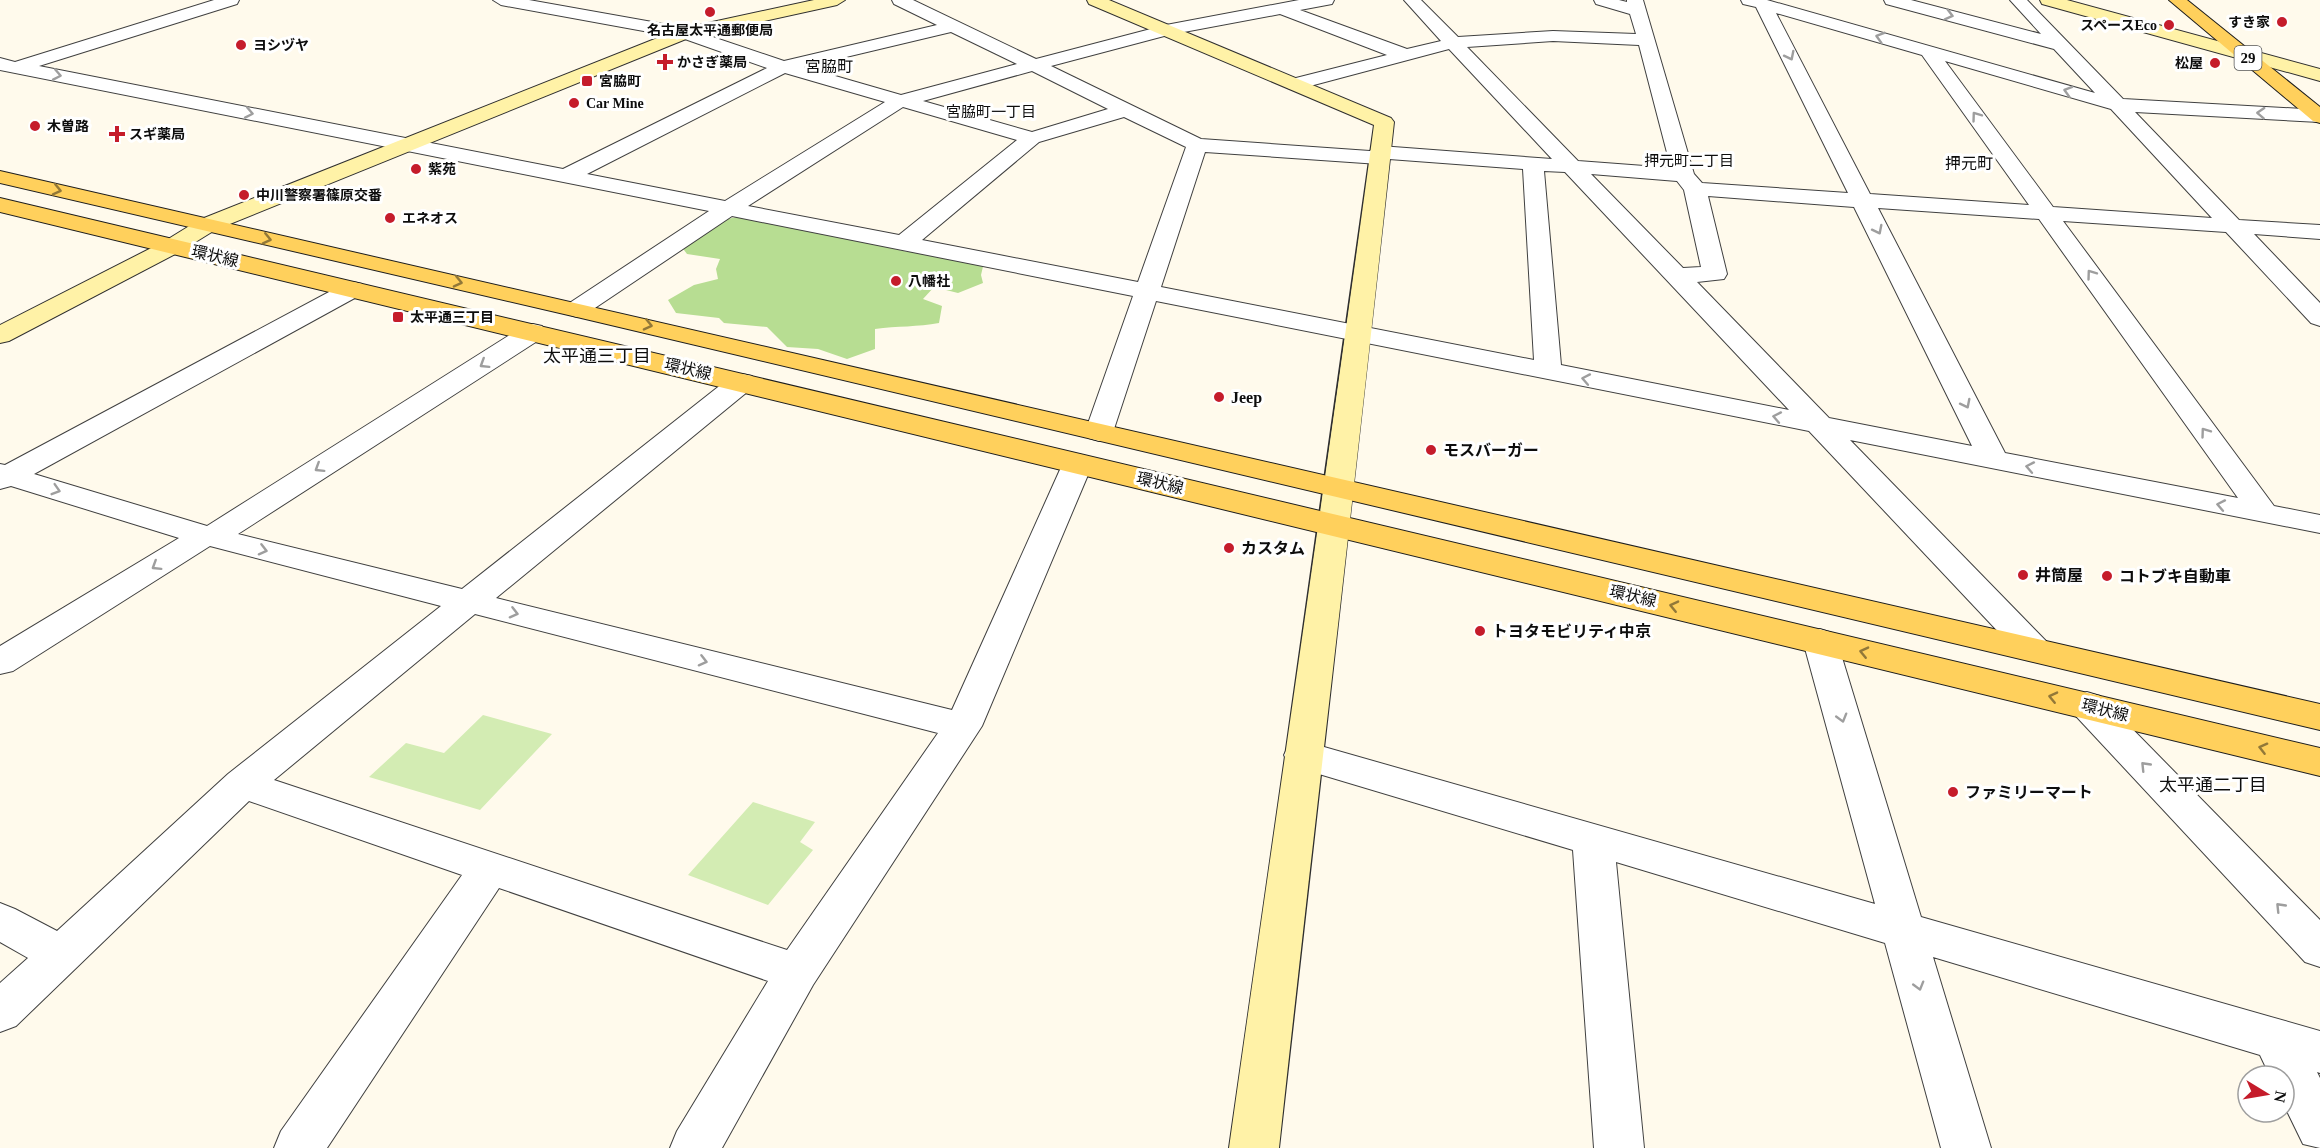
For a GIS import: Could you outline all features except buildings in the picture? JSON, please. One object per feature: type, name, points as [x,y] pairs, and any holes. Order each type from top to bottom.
[{"type":"main road","name":"29","points":[[2177,0],[2320,116]]},
{"type":"main road","name":"29","points":[[2204,0],[2320,93]]},
{"type":"main road","name":"環状線","points":[[0,177],[577,309],[1088,448],[1334,525],[2320,762]]},
{"type":"main road","name":"環状線","points":[[0,205],[742,382],[1088,448],[1340,488],[2320,717]]},
{"type":"street","points":[[6,68],[231,0]]},
{"type":"street","points":[[501,0],[686,33],[783,67],[1032,138]]},
{"type":"street","points":[[555,10],[604,0]]},
{"type":"street","points":[[0,335],[173,246],[207,225],[686,33],[837,0]]},
{"type":"street","points":[[900,0],[1197,145],[1570,166],[1863,201],[2320,232]]},
{"type":"street","points":[[1095,0],[1384,122],[1340,488],[1254,1148]]},
{"type":"street","points":[[1258,0],[1405,55]]},
{"type":"street","points":[[577,309],[729,208],[900,101],[1166,30],[1326,0]]},
{"type":"street","points":[[1412,0],[2034,649]]},
{"type":"street","points":[[1602,0],[1637,6],[1715,274],[1676,276]]},
{"type":"street","points":[[1892,0],[2061,45]]},
{"type":"street","points":[[2018,0],[2320,318]]},
{"type":"street","points":[[2048,0],[2244,55],[2320,68]]},
{"type":"street","points":[[1756,2],[2118,105],[2320,116]]},
{"type":"street","points":[[1756,2],[1863,201],[1994,460]]},
{"type":"street","points":[[566,176],[783,67],[952,26]]},
{"type":"street","points":[[1294,84],[1453,43],[1553,36],[1647,40]]},
{"type":"street","points":[[1928,51],[2264,513]]},
{"type":"street","points":[[2281,63],[2320,75]]},
{"type":"street","points":[[6,68],[409,144],[2320,524]]},
{"type":"street","points":[[904,243],[1032,138],[1126,110]]},
{"type":"street","points":[[695,1148],[797,972],[963,726],[1088,448],[1148,292],[1197,145]]},
{"type":"street","points":[[1533,164],[1548,372]]},
{"type":"street","points":[[3,476],[353,289]]},
{"type":"street","points":[[0,662],[208,536],[533,332]]},
{"type":"street","points":[[0,1012],[242,784],[471,603],[742,382]]},
{"type":"street","points":[[3,476],[208,536],[963,726]]},
{"type":"street","points":[[1820,641],[1966,1148]]},
{"type":"street","points":[[2087,705],[2320,949]]},
{"type":"street","points":[[1304,755],[2320,1052]]},
{"type":"street","points":[[242,784],[797,972]]},
{"type":"street","points":[[1593,839],[1619,1148]]},
{"type":"street","points":[[299,1148],[490,867]]},
{"type":"street","points":[[0,921],[61,955]]},
{"type":"street","points":[[2276,1039],[2320,1128]]},
{"type":"green space","points":[[745,215],[908,252],[953,249],[985,258],[981,275],[983,283],[958,293],[934,287],[923,299],[942,306],[939,323],[875,329],[875,349],[847,359],[818,349],[787,347],[767,327],[724,323],[719,318],[676,313],[668,300],[694,285],[718,279],[716,269],[720,259],[687,254],[681,246],[706,224]]},
{"type":"green space","points":[[483,715],[552,734],[480,810],[369,777],[406,743],[444,753]]},
{"type":"green space","points":[[753,802],[815,822],[800,842],[813,850],[768,905],[688,875]]},
{"type":"place","name":"名古屋太平通郵便局","points":[[710,12]]},
{"type":"place","name":"すき家","points":[[2282,22]]},
{"type":"place","name":"スペースEco","points":[[2169,25]]},
{"type":"place","name":"ヨシヅヤ","points":[[241,45]]},
{"type":"place","name":"かさぎ薬局","points":[[665,62]]},
{"type":"place","name":"松屋","points":[[2215,63]]},
{"type":"place","name":"宮脇町","points":[[587,81]]},
{"type":"place","name":"Car Mine","points":[[574,103]]},
{"type":"place","name":"木曽路","points":[[35,126]]},
{"type":"place","name":"スギ薬局","points":[[117,134]]},
{"type":"place","name":"紫苑","points":[[416,169]]},
{"type":"place","name":"中川警察署篠原交番","points":[[244,195]]},
{"type":"place","name":"エネオス","points":[[390,218]]},
{"type":"place","name":"八幡社","points":[[896,281]]},
{"type":"place","name":"太平通三丁目","points":[[398,317]]},
{"type":"place","name":"Jeep","points":[[1219,397]]},
{"type":"place","name":"モスバーガー","points":[[1431,450]]},
{"type":"place","name":"カスタム","points":[[1229,548]]},
{"type":"place","name":"井筒屋","points":[[2023,575]]},
{"type":"place","name":"コトブキ自動車","points":[[2107,576]]},
{"type":"place","name":"トヨタモビリティ中京","points":[[1480,631]]},
{"type":"place","name":"ファミリーマート","points":[[1953,792]]},
{"type":"district","name":"宮脇町","points":[[829,66]]},
{"type":"district","name":"宮脇町一丁目","points":[[991,112]]},
{"type":"district","name":"押元町二丁目","points":[[1689,161]]},
{"type":"district","name":"押元町","points":[[1969,163]]},
{"type":"district","name":"太平通三丁目","points":[[597,356]]},
{"type":"district","name":"太平通二丁目","points":[[2213,785]]}]
